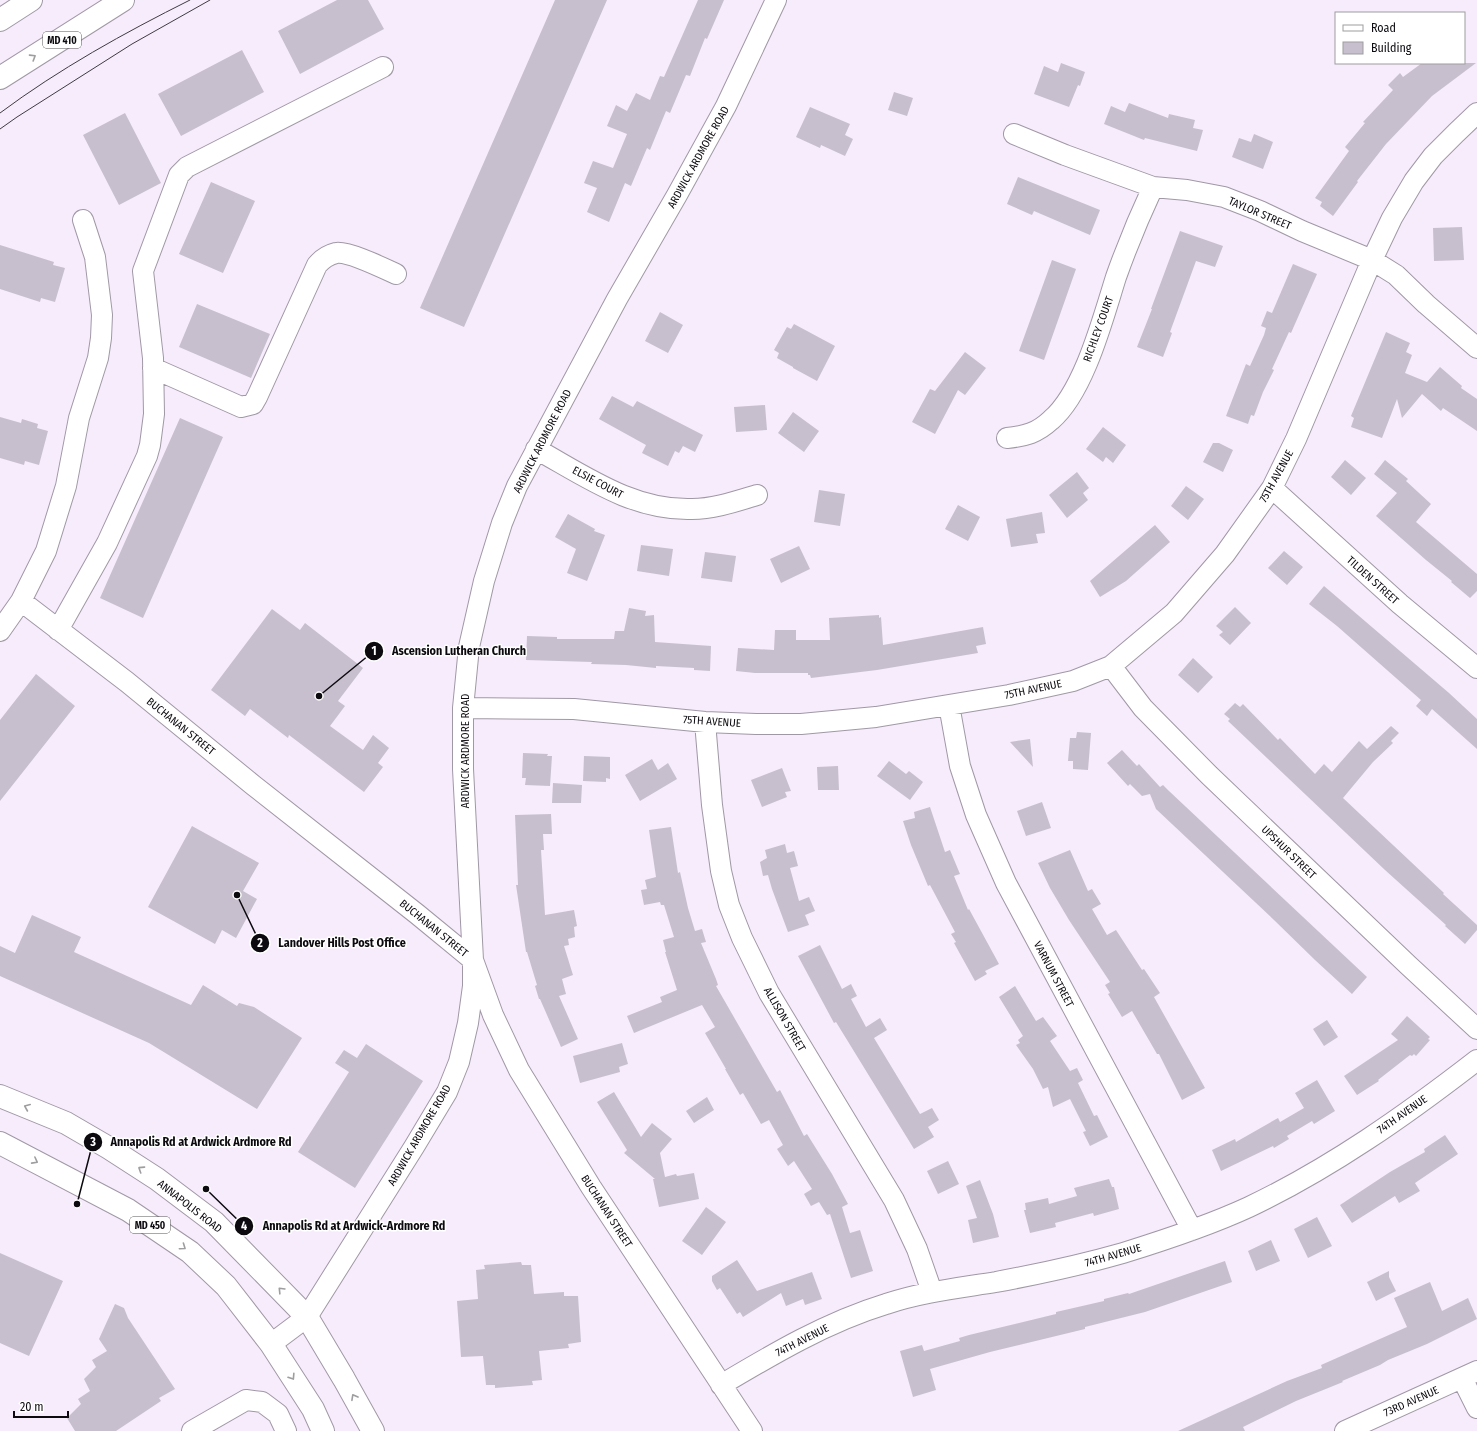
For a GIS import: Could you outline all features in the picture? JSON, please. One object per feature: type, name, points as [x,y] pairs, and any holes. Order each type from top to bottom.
[{"type":"main road","points":[[0,20],[31,0]]},
{"type":"main road","name":"MD 410","points":[[0,78],[123,0]]},
{"type":"main road","name":"ANNAPOLIS ROAD","points":[[0,1096],[66,1123],[109,1148],[157,1179],[214,1222],[307,1317],[373,1431]]},
{"type":"main road","name":"MD 450","points":[[0,1143],[128,1210],[190,1252],[226,1286],[271,1344],[313,1409],[323,1431]]},
{"type":"street","name":"ARDWICK ARDMORE ROAD","points":[[271,1344],[307,1317],[447,1092],[459,1062],[468,1023],[473,986],[473,960],[463,770],[464,708],[470,647],[484,581],[502,523],[517,486],[617,299],[674,201],[726,106],[776,0]]},
{"type":"street","points":[[58,630],[107,543],[147,456],[150,445],[154,414],[153,368],[143,271],[179,175],[187,167],[383,67]]},
{"type":"street","name":"75TH AVENUE","points":[[464,708],[574,709],[706,722],[801,724],[876,717],[1009,695],[1073,681],[1111,666],[1174,613],[1225,554],[1272,488],[1296,439],[1372,260],[1392,218],[1414,181],[1433,156],[1477,114]]},
{"type":"street","name":"TAYLOR STREET","points":[[1014,134],[1065,155],[1153,187],[1187,190],[1224,197],[1260,211],[1302,231],[1372,260],[1396,275],[1426,304],[1477,348]]},
{"type":"street","name":"RICHLEY COURT","points":[[1007,438],[1025,436],[1038,430],[1052,420],[1065,404],[1077,385],[1103,319],[1116,277],[1138,219],[1153,187]]},
{"type":"street","points":[[0,631],[21,601],[46,551],[66,486],[79,418],[98,358],[102,315],[95,257],[83,220]]},
{"type":"street","points":[[153,368],[241,407],[253,404],[317,265],[323,258],[337,253],[349,255],[396,274]]},
{"type":"street","name":"ELSIE COURT","points":[[536,449],[611,491],[630,499],[652,505],[693,509],[727,504],[758,495]]},
{"type":"street","name":"TILDEN STREET","points":[[1272,488],[1400,604],[1477,668]]},
{"type":"street","name":"BUCHANAN STREET","points":[[21,601],[127,682],[253,785],[411,909],[473,960],[493,1015],[519,1070],[591,1187],[752,1431]]},
{"type":"street","name":"UPSHUR STREET","points":[[1111,666],[1143,708],[1209,774],[1370,929],[1477,1029]]},
{"type":"street","name":"VARNUM STREET","points":[[949,705],[960,766],[976,815],[1006,883],[1192,1230]]},
{"type":"street","name":"ALLISON STREET","points":[[706,722],[712,805],[721,871],[729,905],[742,938],[769,993],[894,1200],[917,1249],[932,1292]]},
{"type":"street","name":"74TH AVENUE","points":[[721,1385],[766,1358],[854,1314],[888,1303],[932,1292],[1066,1268],[1123,1253],[1192,1230],[1248,1207],[1312,1174],[1390,1124],[1477,1060]]},
{"type":"street","points":[[1470,1375],[1477,1408]]},
{"type":"street","name":"73RD AVENUE","points":[[1345,1431],[1470,1375]]},
{"type":"street","points":[[192,1431],[246,1400],[262,1402],[278,1414],[286,1431]]},
{"type":"building","points":[[337,0],[368,0],[384,29],[300,74],[278,31]]},
{"type":"building","points":[[555,0],[607,0],[464,327],[420,308]]},
{"type":"building","points":[[698,0],[724,0],[707,39],[705,38],[690,76],[686,75],[670,113],[666,111],[650,150],[647,148],[631,186],[625,183],[609,222],[587,212],[597,188],[584,183],[593,161],[613,168],[627,134],[607,126],[616,105],[627,111],[636,93],[650,100],[660,76],[664,77]]},
{"type":"building","points":[[242,50],[264,92],[181,136],[158,94]]},
{"type":"building","points":[[1061,63],[1085,72],[1080,86],[1078,85],[1069,107],[1034,94],[1044,66],[1058,72]]},
{"type":"building","points":[[1476,63],[1432,96],[1386,144],[1357,181],[1358,182],[1333,216],[1320,206],[1322,202],[1315,198],[1349,151],[1345,147],[1365,123],[1363,122],[1393,90],[1388,85],[1400,73],[1403,77],[1421,64]]},
{"type":"building","points":[[894,92],[913,98],[907,116],[888,110]]},
{"type":"building","points":[[1129,103],[1168,118],[1169,114],[1195,120],[1193,128],[1203,130],[1197,151],[1145,138],[1144,140],[1104,124],[1111,106],[1125,112]]},
{"type":"building","points":[[810,107],[850,124],[845,135],[853,139],[845,156],[821,145],[820,148],[796,137]]},
{"type":"building","points":[[125,113],[161,183],[119,205],[83,135]]},
{"type":"building","points":[[1254,134],[1273,142],[1263,169],[1232,157],[1239,138],[1251,142]]},
{"type":"building","points":[[1018,177],[1100,210],[1090,235],[1034,211],[1032,215],[1007,204]]},
{"type":"building","points":[[211,182],[255,201],[223,273],[179,254]]},
{"type":"building","points":[[1462,227],[1464,260],[1434,261],[1433,228]]},
{"type":"building","points":[[1180,231],[1223,246],[1215,267],[1196,261],[1170,332],[1172,333],[1163,357],[1137,347]]},
{"type":"building","points":[[0,245],[54,262],[53,265],[65,268],[55,302],[41,298],[40,302],[0,289]]},
{"type":"building","points":[[1052,260],[1076,269],[1044,360],[1019,351]]},
{"type":"building","points":[[1293,264],[1317,274],[1291,333],[1289,332],[1272,369],[1274,370],[1263,392],[1254,416],[1251,415],[1248,424],[1226,416],[1246,364],[1250,366],[1264,335],[1266,328],[1261,326],[1267,311],[1272,313]]},
{"type":"building","points":[[197,304],[270,334],[251,378],[179,347]]},
{"type":"building","points":[[660,312],[683,325],[668,353],[645,341]]},
{"type":"building","points":[[794,324],[835,346],[817,381],[777,358],[779,353],[774,350],[787,327],[791,329]]},
{"type":"building","points":[[1386,332],[1410,343],[1406,352],[1412,355],[1405,373],[1427,382],[1440,367],[1462,386],[1461,388],[1477,399],[1477,431],[1443,408],[1441,411],[1422,394],[1402,418],[1397,399],[1382,438],[1351,427],[1354,418],[1351,416]]},
{"type":"building","points":[[965,352],[986,368],[965,395],[958,390],[935,434],[912,422],[930,389],[935,391]]},
{"type":"building","points":[[612,396],[633,407],[637,401],[703,435],[695,452],[683,446],[679,453],[675,451],[668,466],[642,453],[646,445],[599,419]]},
{"type":"building","points":[[765,405],[767,430],[736,432],[734,407]]},
{"type":"building","points":[[793,412],[819,431],[804,452],[778,433]]},
{"type":"building","points":[[0,417],[21,423],[22,419],[38,424],[37,428],[48,431],[39,465],[25,461],[24,465],[0,458]]},
{"type":"building","points":[[180,418],[223,437],[143,618],[100,598]]},
{"type":"building","points":[[1103,427],[1126,445],[1113,463],[1106,457],[1103,462],[1086,449]]},
{"type":"building","points":[[1213,443],[1219,443],[1233,450],[1223,472],[1203,462]]},
{"type":"building","points":[[1345,460],[1366,478],[1351,495],[1331,477]]},
{"type":"building","points":[[1385,460],[1408,479],[1406,481],[1431,504],[1416,522],[1477,574],[1477,591],[1470,598],[1376,516],[1397,493],[1374,474]]},
{"type":"building","points":[[1077,472],[1089,488],[1083,493],[1088,500],[1067,518],[1049,495]]},
{"type":"building","points":[[1186,486],[1204,499],[1188,520],[1171,506]]},
{"type":"building","points":[[819,490],[845,494],[840,526],[814,522]]},
{"type":"building","points":[[958,505],[980,517],[968,541],[945,529]]},
{"type":"building","points":[[1042,512],[1045,533],[1036,534],[1038,543],[1011,547],[1006,519]]},
{"type":"building","points":[[568,514],[595,529],[594,531],[605,535],[587,581],[567,573],[576,549],[555,537]]},
{"type":"building","points":[[1155,525],[1170,542],[1126,581],[1100,597],[1090,581]]},
{"type":"building","points":[[641,545],[673,549],[669,576],[637,571]]},
{"type":"building","points":[[799,546],[810,569],[781,583],[770,559]]},
{"type":"building","points":[[1284,551],[1303,567],[1287,585],[1268,568]]},
{"type":"building","points":[[705,552],[736,556],[732,582],[701,578]]},
{"type":"building","points":[[1324,586],[1449,693],[1477,719],[1477,749],[1432,709],[1427,716],[1416,706],[1421,700],[1337,626],[1309,604]]},
{"type":"building","points":[[1235,607],[1251,623],[1230,645],[1219,635],[1223,632],[1216,626]]},
{"type":"building","points":[[629,608],[646,611],[645,616],[654,615],[655,642],[711,646],[710,671],[694,670],[694,668],[656,666],[656,668],[591,664],[592,662],[526,660],[527,636],[557,637],[557,639],[614,639],[615,631],[624,631]]},
{"type":"building","points":[[272,609],[300,630],[305,623],[363,668],[338,701],[345,706],[330,726],[363,750],[373,735],[389,748],[378,763],[383,767],[364,792],[289,735],[288,738],[250,709],[245,716],[211,690]]},
{"type":"building","points":[[879,615],[879,618],[881,617],[883,645],[983,627],[986,644],[976,646],[978,653],[877,670],[811,678],[808,673],[755,673],[736,671],[738,648],[774,650],[775,630],[796,630],[796,640],[830,640],[829,618]]},
{"type":"building","points":[[1193,658],[1213,677],[1198,693],[1178,675]]},
{"type":"building","points":[[36,674],[75,706],[0,801],[0,720]]},
{"type":"building","points":[[1235,703],[1240,707],[1243,704],[1278,740],[1280,738],[1315,774],[1324,764],[1332,772],[1359,741],[1367,749],[1391,726],[1399,733],[1391,741],[1393,743],[1373,762],[1343,798],[1477,925],[1477,930],[1465,944],[1228,721],[1230,719],[1224,714]]},
{"type":"building","points":[[1077,732],[1091,733],[1088,770],[1073,769],[1073,761],[1068,761],[1070,738],[1076,738]]},
{"type":"building","points":[[1030,739],[1033,767],[1010,742]]},
{"type":"building","points":[[1122,750],[1137,766],[1139,764],[1160,787],[1163,785],[1367,977],[1352,994],[1156,809],[1150,794],[1142,796],[1130,784],[1128,786],[1107,763]]},
{"type":"building","points":[[523,753],[548,754],[547,756],[552,756],[550,786],[525,785],[526,778],[522,778]]},
{"type":"building","points":[[584,756],[610,757],[610,779],[606,778],[606,782],[583,781]]},
{"type":"building","points":[[652,759],[658,770],[668,763],[677,779],[640,801],[625,775]]},
{"type":"building","points":[[889,761],[906,774],[909,771],[923,782],[910,800],[877,776]]},
{"type":"building","points":[[838,766],[839,790],[818,790],[817,767]]},
{"type":"building","points":[[782,768],[791,791],[785,792],[787,797],[762,807],[751,780]]},
{"type":"building","points":[[553,783],[582,785],[581,803],[552,803]]},
{"type":"building","points":[[1042,802],[1051,828],[1026,836],[1017,811]]},
{"type":"building","points":[[930,807],[945,852],[950,850],[960,874],[954,876],[968,910],[969,909],[999,964],[985,971],[987,974],[975,981],[954,943],[956,942],[951,934],[955,932],[930,885],[928,886],[903,821],[915,818],[914,812]]},
{"type":"building","points":[[551,814],[552,834],[543,834],[544,850],[541,850],[545,915],[574,910],[577,926],[574,927],[575,937],[568,939],[569,945],[564,946],[573,975],[562,979],[566,994],[559,996],[578,1039],[561,1047],[539,999],[535,986],[537,985],[526,952],[516,885],[518,885],[515,815]]},
{"type":"building","points":[[192,826],[259,863],[243,891],[257,899],[236,938],[222,930],[215,944],[148,907]]},
{"type":"building","points":[[671,827],[678,873],[680,872],[695,931],[702,929],[706,942],[701,943],[716,979],[718,985],[716,986],[777,1092],[780,1090],[804,1136],[807,1134],[832,1174],[848,1204],[842,1207],[850,1233],[860,1230],[873,1271],[851,1278],[830,1214],[827,1215],[819,1202],[811,1206],[804,1194],[812,1189],[794,1161],[788,1166],[777,1149],[783,1145],[769,1120],[761,1124],[743,1093],[740,1095],[705,1033],[715,1027],[702,1005],[634,1033],[627,1016],[662,1002],[660,997],[677,990],[665,952],[663,940],[674,937],[664,905],[661,905],[660,902],[644,905],[641,890],[647,889],[645,880],[656,877],[649,830]]},
{"type":"building","points":[[785,844],[787,853],[794,851],[798,866],[790,868],[799,901],[809,897],[815,911],[805,915],[809,925],[788,932],[768,875],[763,876],[760,862],[767,858],[765,850]]},
{"type":"building","points":[[1070,850],[1088,891],[1092,889],[1101,904],[1092,909],[1107,935],[1116,930],[1142,970],[1144,969],[1160,993],[1154,997],[1205,1088],[1182,1100],[1159,1054],[1157,1054],[1132,1011],[1122,1017],[1108,994],[1110,993],[1105,985],[1110,982],[1069,920],[1050,888],[1038,863]]},
{"type":"building","points":[[32,915],[81,937],[74,952],[191,1005],[203,985],[237,1006],[239,1003],[254,1007],[302,1038],[257,1109],[149,1043],[0,976],[0,946],[15,953]]},
{"type":"building","points":[[820,945],[842,989],[851,984],[857,996],[851,999],[866,1027],[880,1018],[887,1030],[874,1038],[920,1114],[932,1108],[939,1120],[928,1127],[934,1137],[914,1149],[836,1022],[834,1023],[798,956]]},
{"type":"building","points":[[1015,986],[1036,1021],[1043,1017],[1057,1036],[1050,1041],[1070,1071],[1077,1068],[1083,1080],[1078,1083],[1094,1116],[1097,1115],[1108,1137],[1090,1146],[1083,1132],[1086,1131],[1070,1099],[1053,1107],[1048,1087],[1043,1089],[1033,1069],[1016,1045],[1020,1043],[1018,1040],[1023,1036],[999,997]]},
{"type":"building","points":[[1407,1016],[1430,1037],[1428,1039],[1430,1040],[1416,1056],[1414,1054],[1412,1056],[1410,1055],[1378,1080],[1379,1081],[1357,1095],[1344,1076],[1398,1040],[1391,1034]]},
{"type":"building","points":[[1327,1020],[1338,1037],[1324,1046],[1313,1029]]},
{"type":"building","points":[[622,1043],[628,1064],[619,1067],[620,1072],[580,1083],[573,1056]]},
{"type":"building","points":[[366,1044],[423,1081],[355,1188],[298,1152],[349,1072],[335,1063],[344,1050],[357,1058]]},
{"type":"building","points":[[1317,1080],[1335,1111],[1314,1124],[1312,1121],[1287,1136],[1289,1139],[1274,1148],[1273,1146],[1221,1171],[1212,1150],[1235,1139],[1236,1142],[1278,1118],[1280,1122],[1304,1108],[1295,1093]]},
{"type":"building","points":[[614,1092],[641,1137],[652,1123],[672,1139],[660,1153],[665,1177],[676,1174],[677,1176],[694,1173],[699,1199],[659,1207],[653,1179],[655,1179],[624,1153],[627,1150],[597,1102]]},
{"type":"building","points":[[707,1097],[714,1110],[694,1123],[686,1111]]},
{"type":"building","points":[[1445,1135],[1458,1154],[1415,1183],[1420,1191],[1399,1203],[1395,1196],[1352,1223],[1340,1205],[1390,1172],[1425,1152],[1424,1149]]},
{"type":"building","points":[[948,1161],[959,1184],[938,1194],[927,1171]]},
{"type":"building","points":[[1109,1179],[1112,1187],[1114,1187],[1119,1209],[1094,1216],[1093,1213],[1055,1223],[1056,1227],[1030,1233],[1024,1210],[1026,1210],[1025,1203],[1048,1198],[1049,1204],[1077,1196],[1074,1188]]},
{"type":"building","points":[[980,1180],[993,1214],[999,1237],[973,1243],[968,1220],[977,1218],[966,1186]]},
{"type":"building","points":[[706,1207],[726,1222],[702,1255],[682,1241]]},
{"type":"building","points":[[1317,1217],[1332,1246],[1308,1258],[1294,1229]]},
{"type":"building","points":[[1271,1240],[1280,1261],[1256,1271],[1248,1251]]},
{"type":"building","points":[[0,1253],[63,1281],[29,1356],[0,1343]]},
{"type":"building","points":[[737,1260],[757,1291],[812,1272],[822,1299],[805,1305],[803,1299],[786,1306],[781,1293],[743,1317],[740,1312],[737,1314],[720,1288],[717,1290],[712,1281],[712,1276]]},
{"type":"building","points":[[1225,1261],[1232,1282],[1145,1312],[930,1369],[936,1390],[913,1397],[900,1351],[922,1345],[924,1351],[960,1341],[959,1338],[969,1335],[1056,1314],[1056,1312],[1104,1301],[1104,1299],[1129,1294]]},
{"type":"building","points":[[521,1262],[522,1265],[531,1265],[534,1294],[564,1292],[564,1296],[578,1296],[581,1342],[568,1344],[569,1348],[539,1351],[542,1380],[532,1381],[533,1385],[495,1388],[495,1385],[486,1385],[483,1356],[461,1357],[457,1301],[478,1299],[476,1270],[485,1269],[484,1265]]},
{"type":"building","points":[[1389,1271],[1389,1277],[1396,1291],[1376,1301],[1367,1282]]},
{"type":"building","points":[[1430,1282],[1442,1311],[1468,1298],[1477,1319],[1427,1344],[1388,1360],[1380,1365],[1342,1381],[1343,1382],[1296,1401],[1243,1427],[1245,1431],[1178,1431],[1287,1381],[1322,1368],[1321,1365],[1407,1327],[1394,1298]]},
{"type":"building","points":[[115,1304],[124,1308],[128,1318],[175,1389],[159,1398],[161,1401],[116,1431],[75,1431],[67,1418],[81,1404],[78,1399],[90,1391],[84,1379],[96,1367],[92,1360],[107,1351],[99,1339]]},
{"type":"tram line","points":[[0,113],[45,81],[92,52],[190,0]]},
{"type":"tram line","points":[[0,129],[132,44],[210,0]]},
{"type":"place","name":"Ascension Lutheran Church","points":[[319,696]]},
{"type":"place","name":"Landover Hills Post Office","points":[[237,895]]},
{"type":"place","name":"Annapolis Rd at Ardwick-Ardmore Rd","points":[[206,1189]]},
{"type":"place","name":"Annapolis Rd at Ardwick Ardmore Rd","points":[[77,1204]]}]
